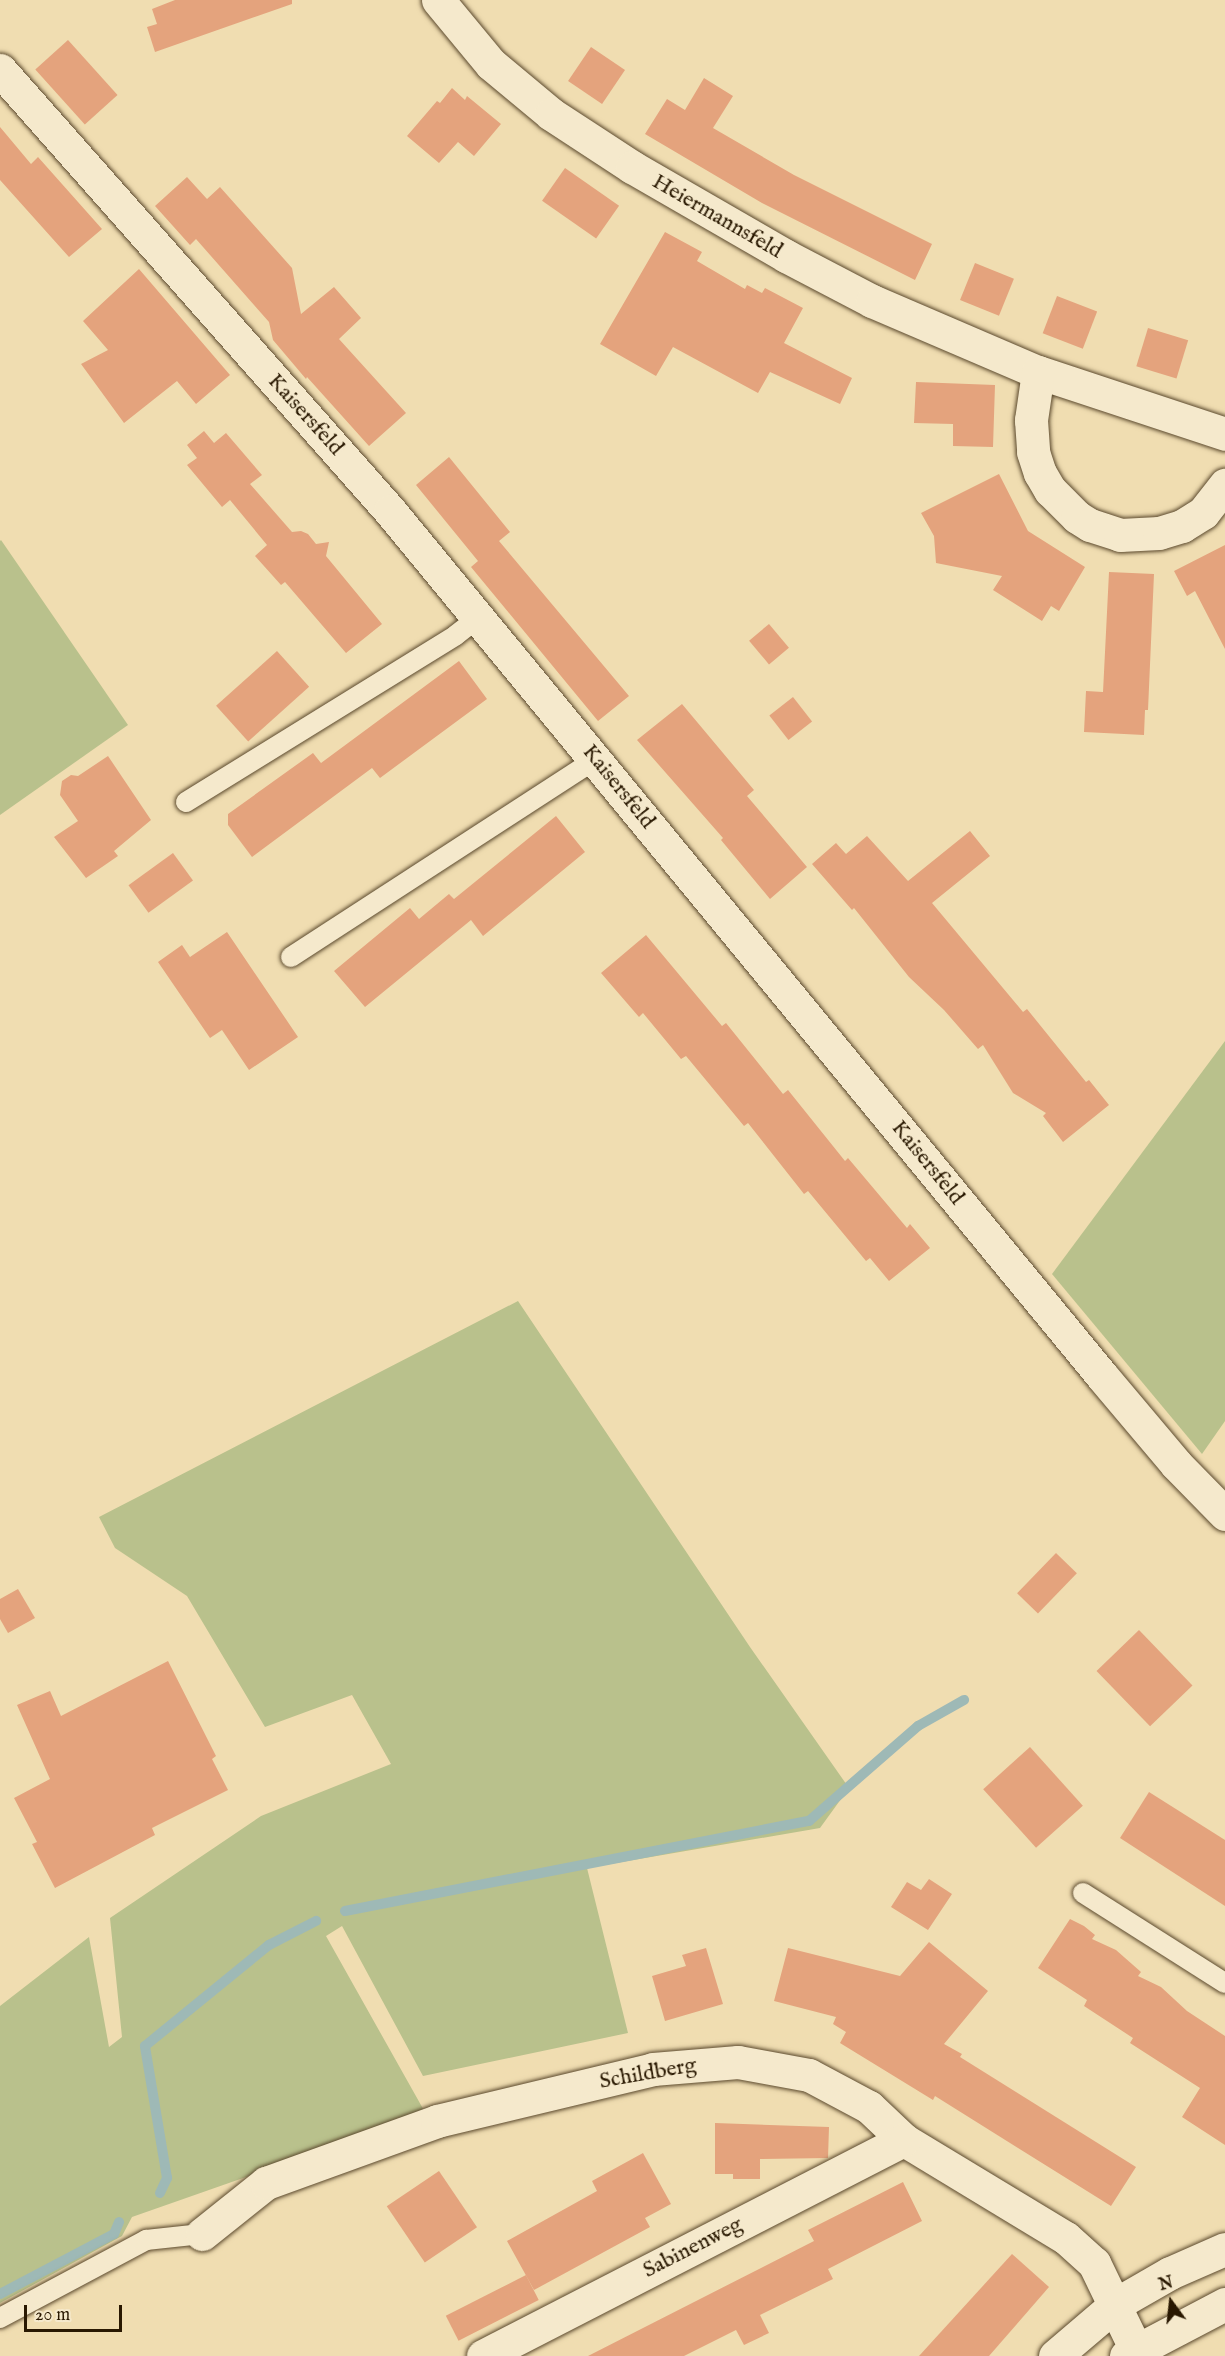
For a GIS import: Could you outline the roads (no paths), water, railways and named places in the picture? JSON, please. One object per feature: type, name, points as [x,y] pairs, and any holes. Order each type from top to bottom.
[{"type":"street","name":"Heiermannsfeld","points":[[438,0],[481,54],[506,78],[551,114],[632,167],[786,256],[873,301],[1038,372],[1225,434]]},
{"type":"street","name":"Kaisersfeld","points":[[0,70],[382,502],[1110,1385],[1176,1464],[1225,1514]]},
{"type":"street","points":[[1038,372],[1031,420],[1033,452],[1040,473],[1050,490],[1077,517],[1089,525],[1120,535],[1159,533],[1182,526],[1203,513],[1225,485]]},
{"type":"street","name":"Schildberg","points":[[202,2234],[266,2183],[437,2121],[653,2069],[738,2062],[809,2075],[869,2107],[904,2140],[1066,2238],[1094,2263],[1116,2304],[1134,2354],[1225,2304]]},
{"type":"street","name":"Sabinenweg","points":[[483,2356],[904,2140]]},
{"type":"street","points":[[1054,2356],[1116,2304],[1170,2273],[1225,2248]]},
{"type":"lane","points":[[186,802],[456,635],[479,617]]},
{"type":"lane","points":[[291,957],[596,759]]},
{"type":"lane","points":[[1083,1893],[1225,1983]]},
{"type":"lane","name":"Schildberg","points":[[0,2318],[146,2240],[202,2234]]},
{"type":"waterway","points":[[345,1911],[809,1821],[918,1726],[964,1700]]},
{"type":"waterway","points":[[160,2193],[167,2178],[145,2046],[269,1945],[316,1921]]},
{"type":"waterway","points":[[0,2294],[114,2234],[119,2222]]}]
